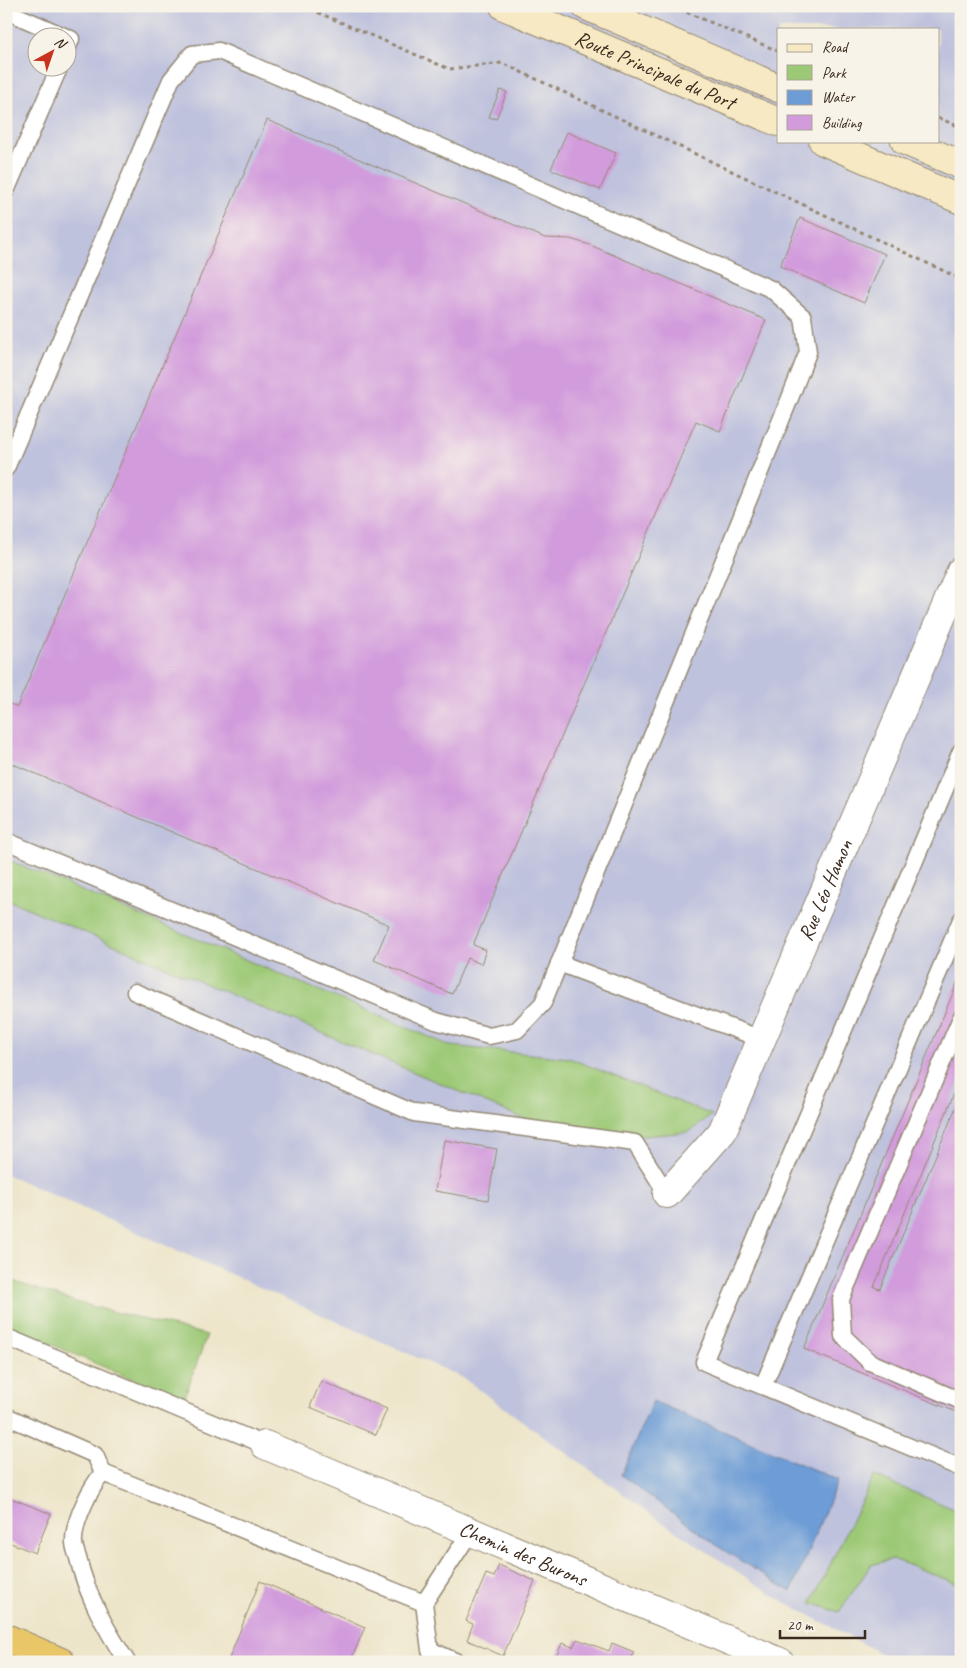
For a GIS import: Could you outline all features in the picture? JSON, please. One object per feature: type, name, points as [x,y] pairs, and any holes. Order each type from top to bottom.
[{"type":"highway","points":[[6,1638],[61,1662]]},
{"type":"main road","name":"Route Principale du Port","points":[[504,6],[777,122]]},
{"type":"main road","name":"Route Principale du Port","points":[[586,6],[777,88]]},
{"type":"main road","points":[[825,142],[961,200]]},
{"type":"main road","points":[[907,142],[961,165]]},
{"type":"street","name":"Rue Léo Hamon","points":[[667,1194],[722,1132],[961,571]]},
{"type":"street","name":"Chemin des Burons","points":[[265,1445],[780,1662]]},
{"type":"lane","points":[[6,11],[47,28]]},
{"type":"lane","points":[[6,468],[171,80],[192,54],[219,51],[771,289],[803,317],[808,352],[543,1002],[517,1030],[489,1036],[436,1021],[6,842]]},
{"type":"lane","points":[[6,191],[55,78]]},
{"type":"lane","points":[[961,751],[704,1362],[961,1468]]},
{"type":"lane","points":[[763,1386],[961,920]]},
{"type":"lane","points":[[559,963],[761,1039]]},
{"type":"lane","points":[[135,992],[414,1113],[635,1143],[667,1194]]},
{"type":"lane","points":[[961,1018],[841,1299],[843,1336],[870,1362],[961,1401]]},
{"type":"lane","points":[[6,1337],[265,1445]]},
{"type":"lane","points":[[6,1416],[95,1455],[102,1473],[424,1603]]},
{"type":"lane","points":[[102,1473],[94,1483],[84,1505],[73,1540],[84,1582],[109,1634],[127,1662]]},
{"type":"lane","points":[[457,1662],[430,1650],[424,1603],[471,1531]]},
{"type":"path","points":[[303,6],[450,68],[502,63],[961,279]]},
{"type":"path","points":[[672,6],[777,51]]},
{"type":"path","points":[[940,119],[961,127]]},
{"type":"shaded area","points":[[6,6],[961,6],[961,1662],[903,1662],[880,1653],[779,1599],[672,1529],[463,1378],[6,1174]]},
{"type":"green space","points":[[6,859],[451,1046],[569,1058],[712,1115],[689,1132],[644,1136],[524,1119],[6,899]]},
{"type":"green space","points":[[6,1279],[79,1303],[207,1335],[183,1401],[6,1325]]},
{"type":"green space","points":[[874,1476],[961,1512],[961,1585],[893,1559],[871,1565],[839,1612],[811,1603]]},
{"type":"water","points":[[653,1401],[838,1480],[791,1592],[722,1549],[621,1475]]},
{"type":"building","points":[[500,90],[507,92],[496,119],[489,117]]},
{"type":"building","points":[[267,120],[545,238],[570,239],[590,245],[766,320],[720,431],[696,421],[473,945],[486,950],[481,964],[467,958],[452,994],[374,960],[389,925],[6,761],[6,702],[17,707]]},
{"type":"building","points":[[567,132],[616,153],[600,190],[551,169]]},
{"type":"building","points":[[800,218],[885,254],[864,303],[780,266]]},
{"type":"building","points":[[961,974],[961,1077],[874,1287],[880,1289],[961,1095],[961,1414],[804,1349]]},
{"type":"building","points":[[444,1140],[497,1149],[488,1200],[435,1191]]},
{"type":"building","points":[[321,1381],[387,1409],[376,1435],[310,1407]]},
{"type":"building","points":[[6,1496],[51,1514],[35,1553],[6,1541]]},
{"type":"building","points":[[499,1565],[535,1581],[503,1656],[467,1640],[473,1624],[466,1621],[486,1574],[494,1577]]},
{"type":"building","points":[[260,1581],[365,1627],[350,1662],[228,1661]]},
{"type":"building","points":[[577,1639],[609,1651],[612,1643],[634,1652],[630,1662],[554,1662],[562,1643],[573,1647]]}]
